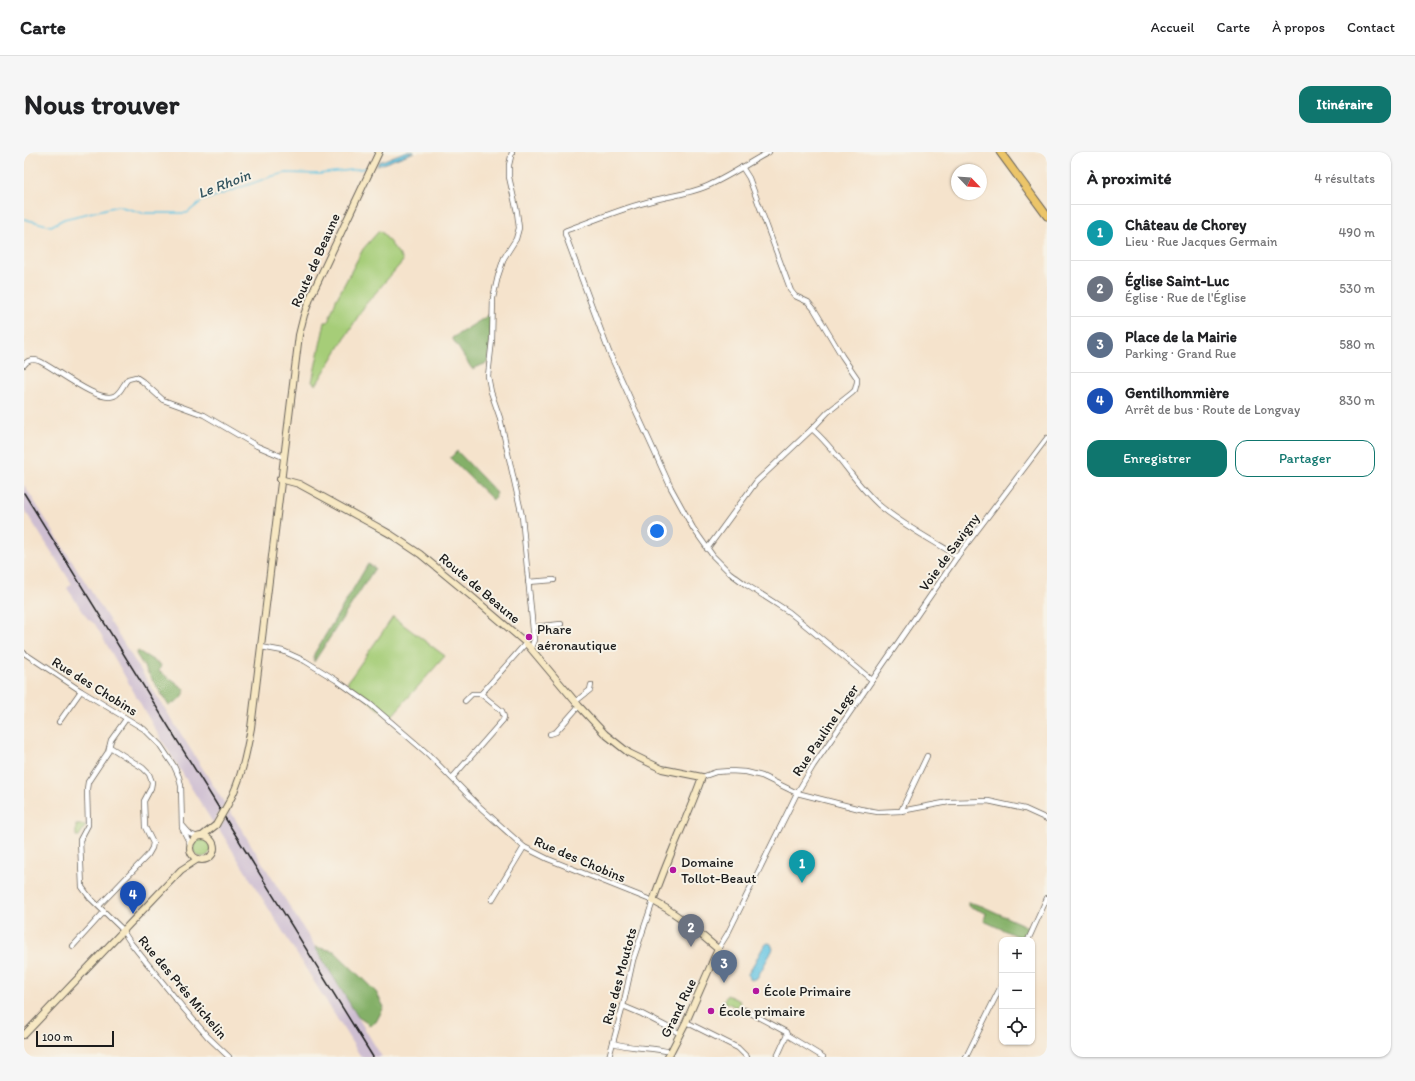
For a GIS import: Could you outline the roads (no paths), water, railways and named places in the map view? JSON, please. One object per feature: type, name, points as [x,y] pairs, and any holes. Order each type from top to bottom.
[{"type":"main road","points":[[1000,152],[1047,216]]},
{"type":"street","name":"Route de Beaune","points":[[216,825],[238,783],[247,751],[251,728],[296,345],[304,315],[315,285],[379,152]]},
{"type":"street","points":[[512,152],[509,165],[509,177],[519,228],[516,239],[504,258],[496,283],[493,298],[492,340],[488,376],[507,449],[522,516],[534,640],[531,648]]},
{"type":"street","points":[[769,152],[704,188],[642,204],[567,230],[565,231],[565,234],[612,359],[671,488],[692,528],[707,549],[730,573],[789,612],[872,680]]},
{"type":"street","points":[[707,549],[756,482],[819,421],[855,390],[857,385],[856,378],[814,309],[808,302],[795,296],[791,291],[749,178],[742,166]]},
{"type":"street","points":[[24,365],[28,360],[32,359],[39,361],[86,388],[108,397],[118,393],[128,379],[136,377],[163,400],[204,415],[257,446],[283,457]]},
{"type":"street","points":[[812,429],[825,440],[846,468],[879,505],[907,525],[958,557]]},
{"type":"street","name":"Voie de Savigny","points":[[872,680],[958,557],[1047,438]]},
{"type":"street","name":"Route de Beaune","points":[[280,479],[299,484],[390,534],[420,554],[526,643],[577,704],[605,734],[628,753],[662,769],[702,777]]},
{"type":"street","points":[[528,582],[554,580]]},
{"type":"street","points":[[533,627],[561,624]]},
{"type":"street","points":[[481,694],[526,643]]},
{"type":"street","name":"Rue des Chobins","points":[[260,646],[278,649],[289,653],[316,667],[353,691],[428,754],[480,808],[524,847],[548,859],[653,901]]},
{"type":"street","name":"Rue des Chobins","points":[[24,653],[81,691],[140,727],[154,738],[168,756],[181,782],[182,825]]},
{"type":"street","name":"Rue Pauline Leger","points":[[718,949],[728,933],[797,793],[813,766],[872,680]]},
{"type":"street","points":[[550,734],[556,732],[577,704],[590,690],[591,685]]},
{"type":"street","points":[[59,722],[81,691]]},
{"type":"street","points":[[452,778],[500,724],[504,717],[502,711],[481,694],[472,694],[466,701]]},
{"type":"street","name":"Rue des Prés Michelin","points":[[126,719],[111,740],[110,747],[88,782],[88,825],[80,840],[82,887],[104,912],[123,930],[130,942],[184,1009],[208,1037],[229,1057]]},
{"type":"street","points":[[99,906],[148,855],[153,843],[144,827],[144,801],[151,788],[151,778],[145,770],[110,747]]},
{"type":"street","points":[[901,811],[928,756]]},
{"type":"street","points":[[718,949],[680,916],[653,901],[659,883],[691,809],[702,777],[716,772],[746,772],[762,776],[797,793],[878,812],[901,811],[949,802],[988,801],[1024,809],[1047,819]]},
{"type":"street","points":[[182,825],[190,834],[208,838],[212,841]]},
{"type":"street","points":[[182,825],[182,830],[191,848],[193,856],[198,859],[206,859],[212,855],[214,848],[212,841],[216,825]]},
{"type":"street","points":[[181,870],[193,840],[200,837],[216,825]]},
{"type":"street","points":[[492,900],[524,847]]},
{"type":"street","points":[[24,1035],[181,870],[198,859]]},
{"type":"street","points":[[1029,937],[1047,898]]},
{"type":"street","name":"Rue des Moutots","points":[[609,1057],[623,1006],[633,960],[653,901]]},
{"type":"street","points":[[73,946],[104,912]]},
{"type":"street","name":"Grand Rue","points":[[669,1054],[686,1022],[718,949]]},
{"type":"street","points":[[966,1057],[999,990]]},
{"type":"street","points":[[623,1006],[679,1033]]},
{"type":"street","points":[[745,1010],[786,1032],[787,1035],[822,1057]]},
{"type":"street","points":[[686,1022],[738,1048],[747,1057]]},
{"type":"street","points":[[777,1057],[787,1035]]},
{"type":"street","points":[[613,1043],[622,1046],[659,1049],[669,1054]]},
{"type":"water","points":[[405,152],[414,152],[377,166],[379,162]]},
{"type":"water","points":[[769,943],[773,949],[757,978],[751,980],[749,979],[748,974],[765,944]]},
{"type":"waterway","name":"Le Rhoin","points":[[24,219],[51,226],[64,219],[118,206],[143,213],[187,213],[202,201],[273,176],[286,173],[319,174],[367,168]]},
{"type":"railway","points":[[24,493],[373,1057]]},
{"type":"place","name":"Phare aéronautique","points":[[529,637]]},
{"type":"place","name":"Domaine Tollot-Beaut","points":[[673,870]]},
{"type":"place","name":"Château de Chorey","points":[[802,883]]},
{"type":"place","name":"Gentilhommière","points":[[133,914]]},
{"type":"place","name":"Église Saint-Luc","points":[[691,947]]},
{"type":"place","name":"Place de la Mairie","points":[[724,983]]},
{"type":"place","name":"École Primaire","points":[[756,991]]},
{"type":"place","name":"École primaire","points":[[711,1011]]}]
